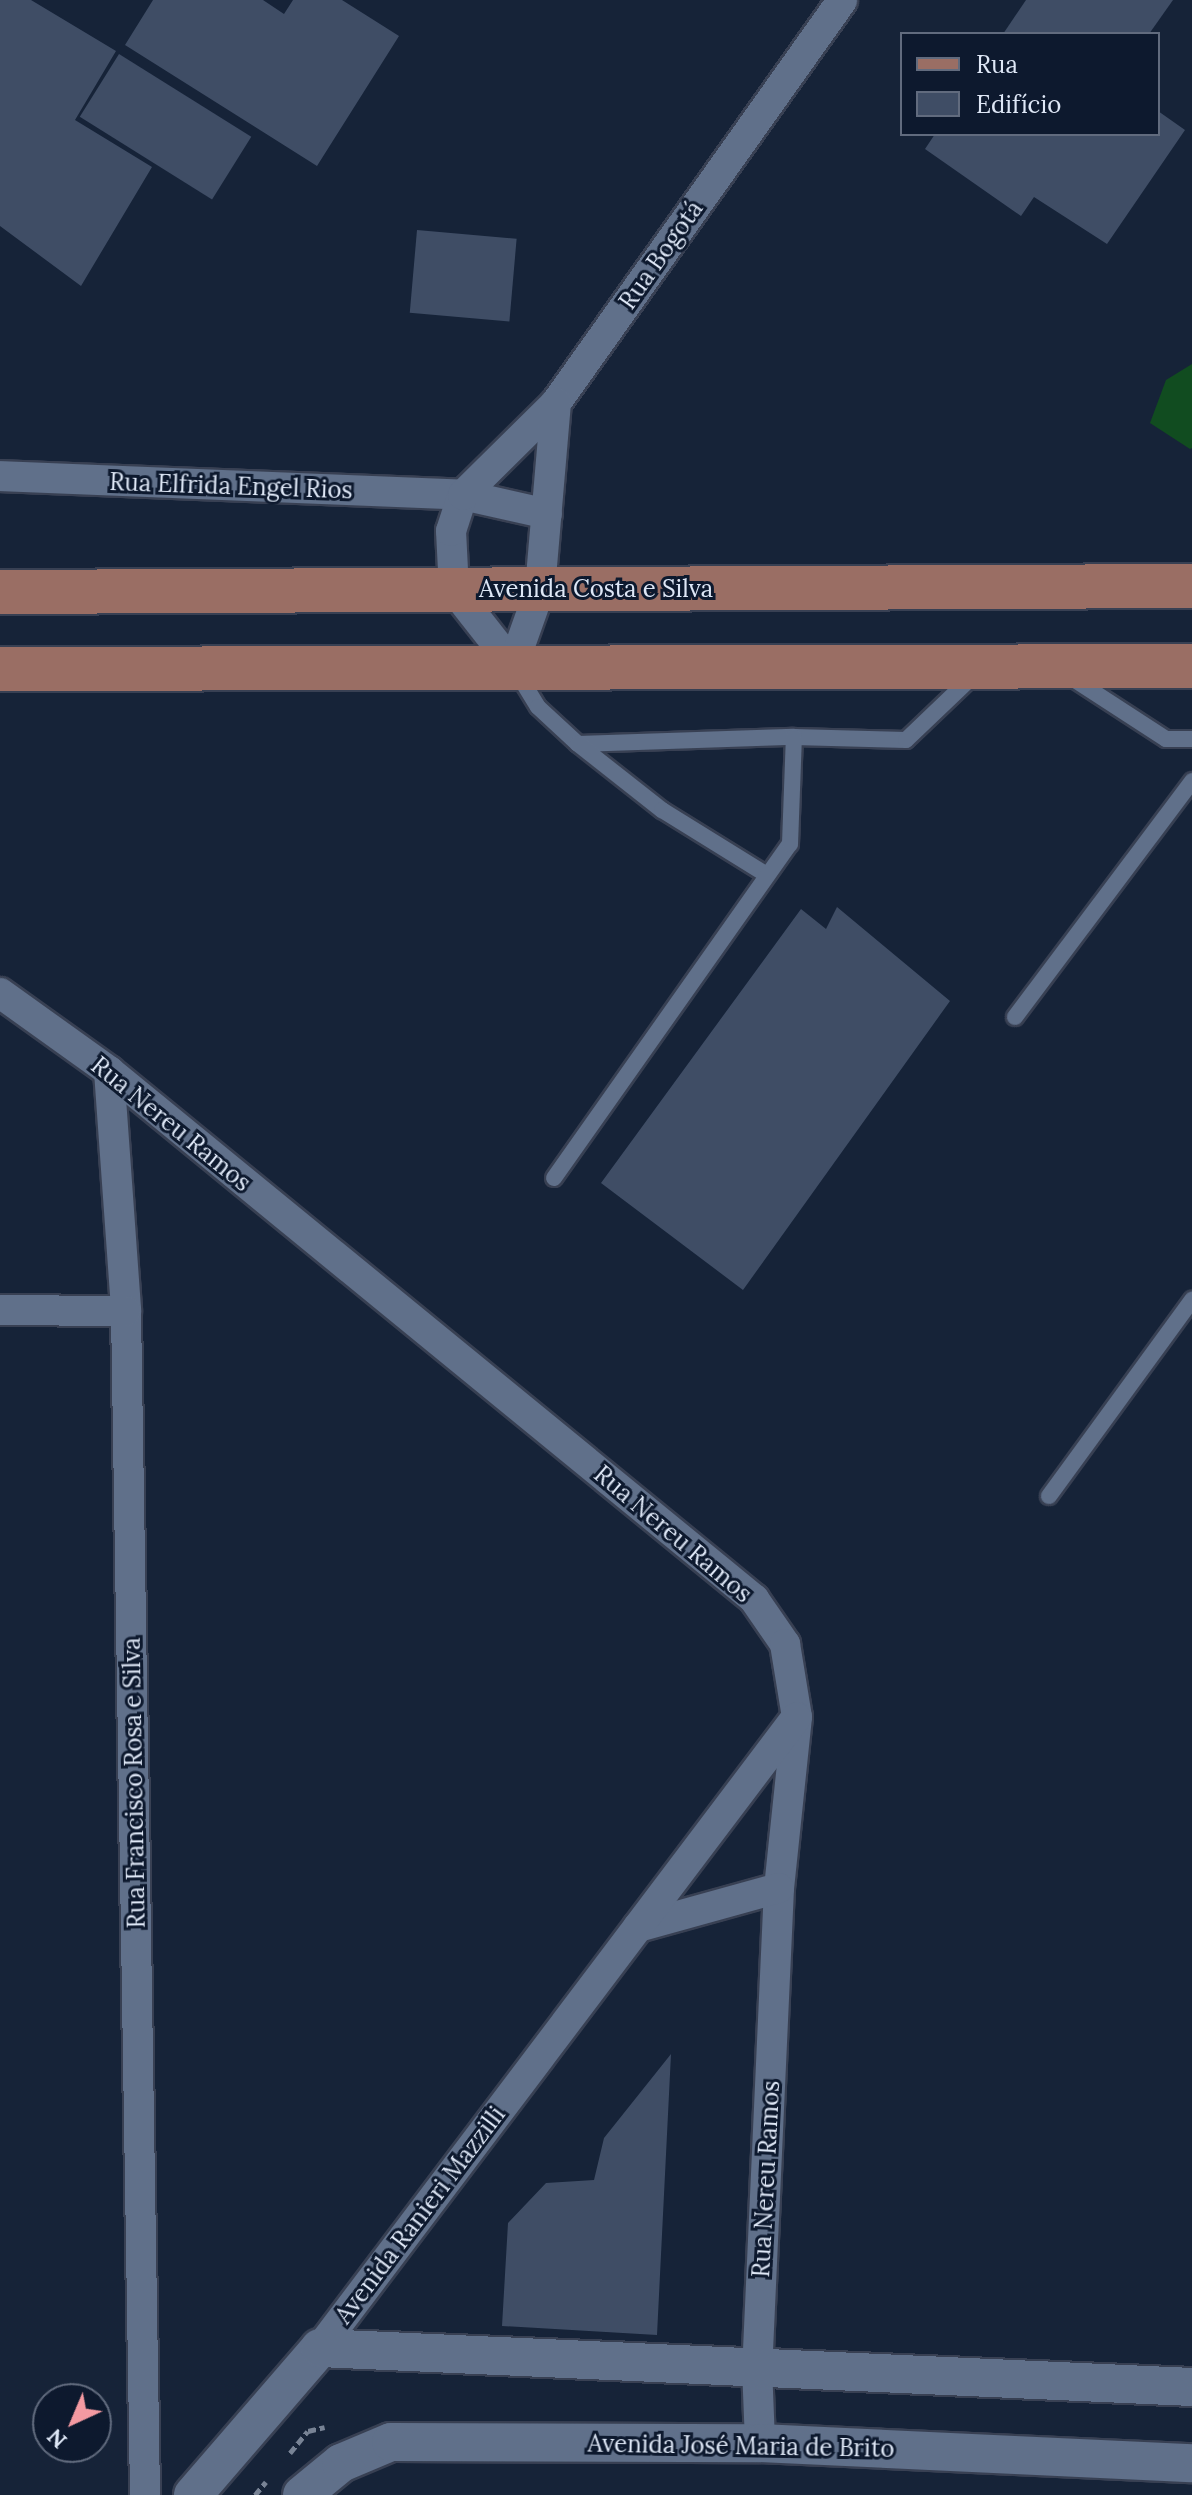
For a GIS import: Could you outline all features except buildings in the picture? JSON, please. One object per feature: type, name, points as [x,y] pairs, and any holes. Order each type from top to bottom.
[{"type":"main road","name":"Avenida Costa e Silva","points":[[0,592],[1192,586]]},
{"type":"main road","points":[[0,669],[513,665],[1192,666]]},
{"type":"street","name":"Rua Bogotá","points":[[463,495],[556,403],[842,0]]},
{"type":"street","points":[[513,665],[540,589],[556,403]]},
{"type":"street","name":"Rua Elfrida Engel Rios","points":[[0,476],[463,495],[547,514]]},
{"type":"street","points":[[463,495],[451,531],[454,590],[513,665]]},
{"type":"street","name":"Rua Nereu Ramos","points":[[0,993],[109,1071],[754,1599],[785,1644],[797,1717],[779,1888],[757,2367],[760,2443]]},
{"type":"street","name":"Rua Francisco Rosa e Silva","points":[[109,1071],[126,1311],[145,2495]]},
{"type":"street","points":[[0,1310],[126,1311]]},
{"type":"street","name":"Avenida Ranieri Mazzilli","points":[[193,2495],[320,2348],[797,1717]]},
{"type":"street","points":[[638,1927],[779,1888]]},
{"type":"street","points":[[320,2348],[1192,2387]]},
{"type":"street","name":"Avenida José Maria de Brito","points":[[303,2494],[341,2463],[391,2442],[760,2443],[1192,2463]]},
{"type":"lane","points":[[513,665],[538,707],[578,744],[662,810],[767,875]]},
{"type":"lane","points":[[578,744],[794,737],[906,740],[984,665]]},
{"type":"lane","points":[[1055,667],[1166,739],[1192,739]]},
{"type":"lane","points":[[554,1178],[790,844],[794,737]]},
{"type":"lane","points":[[1015,1017],[1192,781]]},
{"type":"lane","points":[[1171,810],[1192,811]]},
{"type":"lane","points":[[1049,1496],[1192,1300]]},
{"type":"green space","points":[[1192,364],[1190,449],[1150,423],[1166,380]]}]
